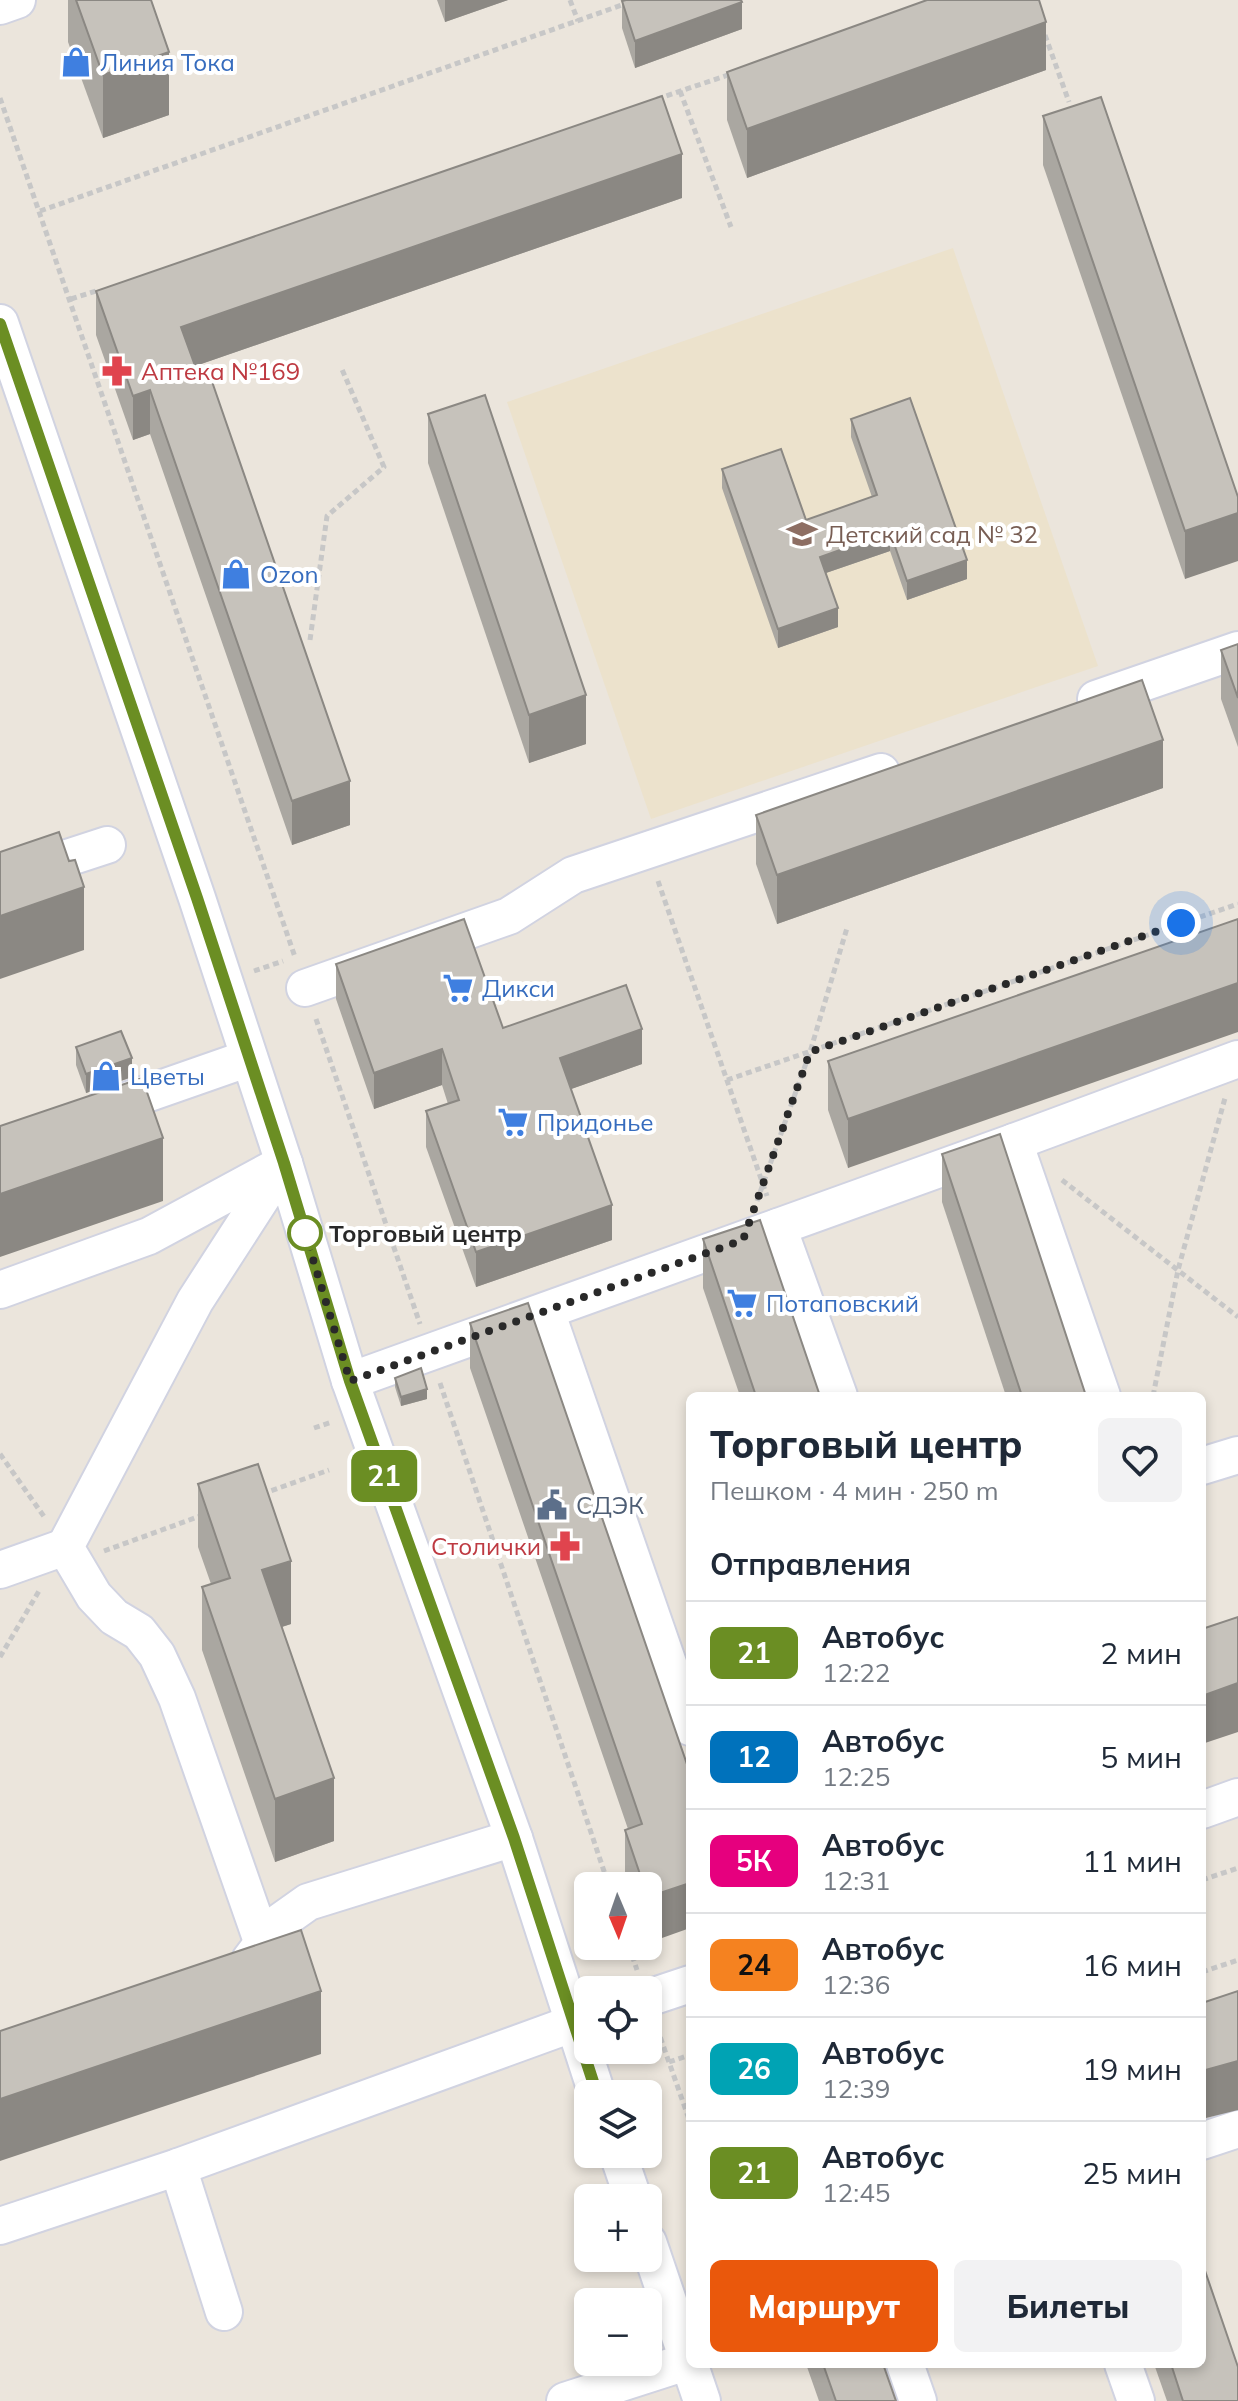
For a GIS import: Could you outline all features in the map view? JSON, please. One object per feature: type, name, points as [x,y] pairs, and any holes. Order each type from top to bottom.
[{"type":"street","points":[[0,6],[17,0]]},
{"type":"street","points":[[0,323],[284,1163],[350,1381],[574,2002]]},
{"type":"street","points":[[1067,709],[1238,650]]},
{"type":"street","points":[[300,973],[509,916],[573,875],[918,759]]},
{"type":"street","points":[[0,880],[107,845]]},
{"type":"street","points":[[73,1120],[249,1058]]},
{"type":"street","points":[[350,1381],[1237,1063]]},
{"type":"street","points":[[1014,1142],[1101,1392]]},
{"type":"street","points":[[0,1290],[149,1236],[284,1163]]},
{"type":"street","points":[[70,1555],[195,1301],[284,1163]]},
{"type":"street","points":[[778,1227],[838,1392]]},
{"type":"street","points":[[546,1311],[686,1715]]},
{"type":"street","points":[[1206,1465],[1238,1455]]},
{"type":"street","points":[[0,1570],[70,1555]]},
{"type":"street","points":[[70,1555],[94,1596],[114,1617],[139,1632],[157,1655],[177,1698],[263,1944]]},
{"type":"street","points":[[1206,1809],[1238,1797]]},
{"type":"street","points":[[215,1976],[250,1959],[277,1924],[308,1902],[514,1838]]},
{"type":"street","points":[[662,2001],[686,1986]]},
{"type":"street","points":[[0,2226],[178,2167],[574,2024]]},
{"type":"street","points":[[1206,2140],[1238,2129]]},
{"type":"street","points":[[178,2167],[224,2312]]},
{"type":"street","points":[[662,2272],[682,2317],[686,2342]]},
{"type":"street","points":[[565,2401],[686,2362]]},
{"type":"street","points":[[691,2368],[702,2401]]},
{"type":"street","points":[[906,2368],[918,2401]]},
{"type":"street","points":[[1124,2368],[1136,2401]]},
{"type":"path","points":[[570,0],[578,21]]},
{"type":"path","points":[[40,211],[636,0]]},
{"type":"path","points":[[1043,29],[1069,102]]},
{"type":"path","points":[[650,102],[739,71]]},
{"type":"path","points":[[680,91],[731,227]]},
{"type":"path","points":[[71,299],[101,289]]},
{"type":"path","points":[[310,640],[327,516],[384,467],[341,367]]},
{"type":"path","points":[[648,850],[778,1227]]},
{"type":"path","points":[[727,1080],[1238,904]]},
{"type":"path","points":[[743,1240],[810,1052],[847,928]]},
{"type":"path","points":[[223,982],[300,973]]},
{"type":"path","points":[[1154,1392],[1178,1270],[1237,1063]]},
{"type":"path","points":[[1014,1142],[1238,1317]]},
{"type":"path","points":[[0,1454],[70,1555]]},
{"type":"path","points":[[254,1497],[329,1470]]},
{"type":"path","points":[[0,1657],[70,1555],[209,1514]]},
{"type":"path","points":[[1206,1879],[1238,1868]]},
{"type":"path","points":[[1206,1971],[1238,1960]]},
{"type":"path","points":[[662,2041],[686,2111]]},
{"type":"path","points":[[669,2062],[686,2056]]},
{"type":"shaded area","name":"Детский сад № 32","points":[[953,248],[1098,666],[651,819],[507,402]]},
{"type":"building","points":[[76,0],[151,0],[169,52],[103,75]]},
{"type":"building","points":[[927,0],[1039,0],[1046,22],[747,129],[727,72]]},
{"type":"building","points":[[622,1],[742,2],[635,41]]},
{"type":"building","points":[[662,96],[682,154],[181,327],[198,374],[208,370],[350,781],[292,801],[150,390],[133,396],[96,291]]},
{"type":"building","points":[[1101,97],[1238,497],[1238,513],[1185,531],[1043,116]]},
{"type":"building","points":[[485,395],[586,695],[529,715],[428,414]]},
{"type":"building","points":[[910,398],[967,560],[907,581],[890,532],[820,557],[838,608],[778,629],[722,469],[781,449],[806,520],[877,495],[851,419]]},
{"type":"building","points":[[1238,644],[1238,698],[1221,650]]},
{"type":"building","points":[[1142,680],[1163,740],[777,875],[756,815]]},
{"type":"building","points":[[59,832],[69,861],[75,860],[84,887],[0,916],[0,852]]},
{"type":"building","name":"Придонье","points":[[464,919],[503,1028],[626,985],[642,1029],[560,1058],[612,1205],[476,1252],[426,1111],[459,1100],[442,1049],[374,1073],[336,964]]},
{"type":"building","points":[[1238,919],[1238,983],[848,1119],[828,1061]]},
{"type":"building","points":[[121,1031],[132,1058],[86,1074],[76,1047]]},
{"type":"building","points":[[142,1078],[163,1138],[0,1194],[0,1126]]},
{"type":"building","points":[[1000,1134],[1085,1392],[1021,1392],[942,1154]]},
{"type":"building","points":[[760,1220],[819,1392],[755,1392],[703,1239]]},
{"type":"building","points":[[528,1303],[686,1761],[686,1884],[662,1892],[662,1872],[639,1872],[625,1830],[642,1824],[470,1323]]},
{"type":"building","points":[[421,1368],[427,1389],[401,1397],[395,1378]]},
{"type":"building","points":[[258,1464],[291,1561],[262,1570],[334,1778],[275,1799],[202,1587],[230,1578],[198,1484]]},
{"type":"building","points":[[1238,1617],[1238,1683],[1206,1695],[1206,1628]]},
{"type":"building","points":[[301,1930],[321,1991],[0,2099],[0,2031]]},
{"type":"building","points":[[1238,1991],[1238,2061],[1206,2070],[1206,2002]]},
{"type":"building","points":[[1206,2274],[1238,2367],[1238,2401],[1183,2401],[1172,2368],[1206,2368]]},
{"type":"building","points":[[824,2368],[884,2368],[896,2401],[836,2401]]},
{"type":"bus line","name":"21","points":[[0,324],[197,898],[284,1163],[350,1381],[514,1838],[592,2080]]},
{"type":"place","name":"Линия Тока","points":[[76,62]]},
{"type":"place","name":"Аптека №169","points":[[117,371]]},
{"type":"place","name":"Детский сад № 32","points":[[802,534]]},
{"type":"place","name":"Ozon","points":[[236,574]]},
{"type":"place","name":"Дикси","points":[[458,988]]},
{"type":"place","name":"Цветы","points":[[106,1076]]},
{"type":"place","name":"Придонье","points":[[513,1122]]},
{"type":"place","name":"Торговый центр","points":[[305,1233]]},
{"type":"place","name":"Потаповский","points":[[742,1303]]},
{"type":"place","name":"СДЭК","points":[[552,1505]]},
{"type":"place","name":"Столички","points":[[565,1546]]},
{"type":"route","points":[[305,1233],[350,1381],[743,1240],[810,1052],[1181,923]]}]
